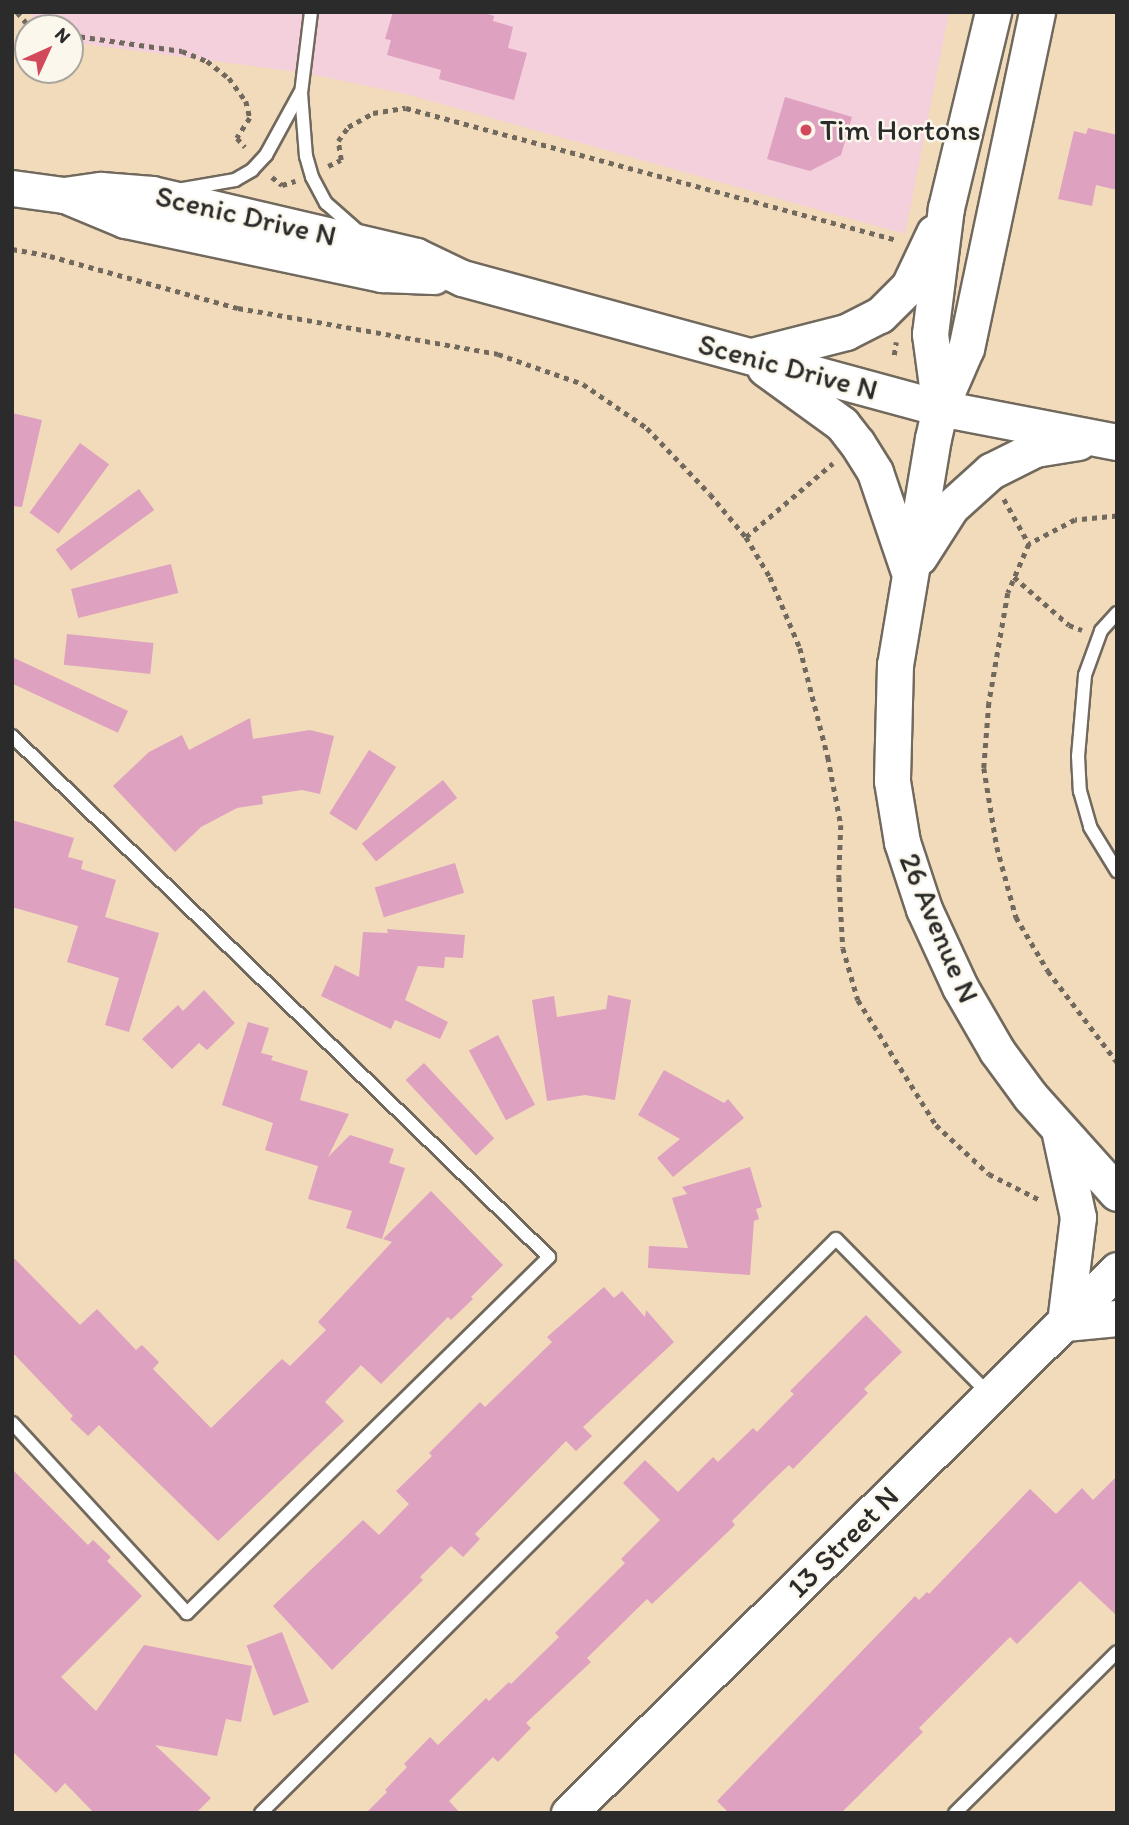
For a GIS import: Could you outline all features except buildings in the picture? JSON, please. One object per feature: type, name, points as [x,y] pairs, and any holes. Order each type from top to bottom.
[{"type":"main road","points":[[940,408],[930,334],[946,208],[993,12]]},
{"type":"main road","points":[[940,408],[966,348],[1037,12]]},
{"type":"main road","name":"Scenic Drive N","points":[[12,188],[64,195],[125,220],[325,263],[382,274],[462,278]]},
{"type":"main road","name":"Scenic Drive N","points":[[64,195],[101,190],[152,194],[373,245],[416,256],[462,278],[940,408],[1107,441]]},
{"type":"main road","points":[[749,356],[846,332],[880,315],[909,286],[946,208]]},
{"type":"main road","points":[[749,356],[842,424],[857,443],[875,472],[909,572]]},
{"type":"main road","name":"26 Avenue N","points":[[940,408],[909,572],[895,664],[892,781],[902,842],[924,909],[960,987],[997,1051],[1059,1129],[1117,1193]]},
{"type":"main road","points":[[909,572],[951,507],[991,471],[1035,449],[1107,441]]},
{"type":"main road","points":[[1059,1129],[1078,1217],[1065,1323],[1117,1318]]},
{"type":"main road","name":"13 Street N","points":[[569,1813],[1117,1270]]},
{"type":"lane","points":[[311,12],[300,93],[304,145],[319,192],[336,214],[373,245]]},
{"type":"lane","points":[[152,194],[214,185],[244,175],[266,155],[300,93]]},
{"type":"lane","points":[[1117,613],[1101,631],[1088,663],[1081,699],[1078,756],[1084,809],[1098,843],[1117,871]]},
{"type":"lane","points":[[12,736],[549,1256],[187,1613],[12,1423]]},
{"type":"lane","points":[[261,1813],[836,1239],[991,1396]]},
{"type":"lane","points":[[955,1813],[1117,1652]]},
{"type":"path","points":[[84,37],[182,51],[207,61],[229,78],[246,101],[250,118],[237,138],[248,150]]},
{"type":"path","points":[[330,165],[341,160],[338,141],[348,127],[373,113],[406,108],[905,242]]},
{"type":"path","points":[[274,178],[282,185],[294,181]]},
{"type":"path","points":[[12,249],[50,256],[238,308],[498,354],[583,384],[647,429],[710,494],[746,537],[771,577],[800,648],[828,757],[841,825],[839,877],[844,948],[858,1000],[936,1125],[989,1174],[1078,1217]]},
{"type":"path","points":[[894,355],[897,342]]},
{"type":"path","points":[[746,537],[836,460]]},
{"type":"path","points":[[1003,497],[1029,544]]},
{"type":"path","points":[[1117,516],[1075,520],[1029,544],[1014,577],[999,639],[984,768],[997,846],[1016,917],[1048,971],[1117,1062]]},
{"type":"path","points":[[1014,577],[1069,625],[1084,630]]},
{"type":"shaded area","points":[[949,12],[905,234],[406,94],[305,73],[84,44],[84,14],[32,14]]},
{"type":"place","name":"Tim Hortons","points":[[806,130]]}]
